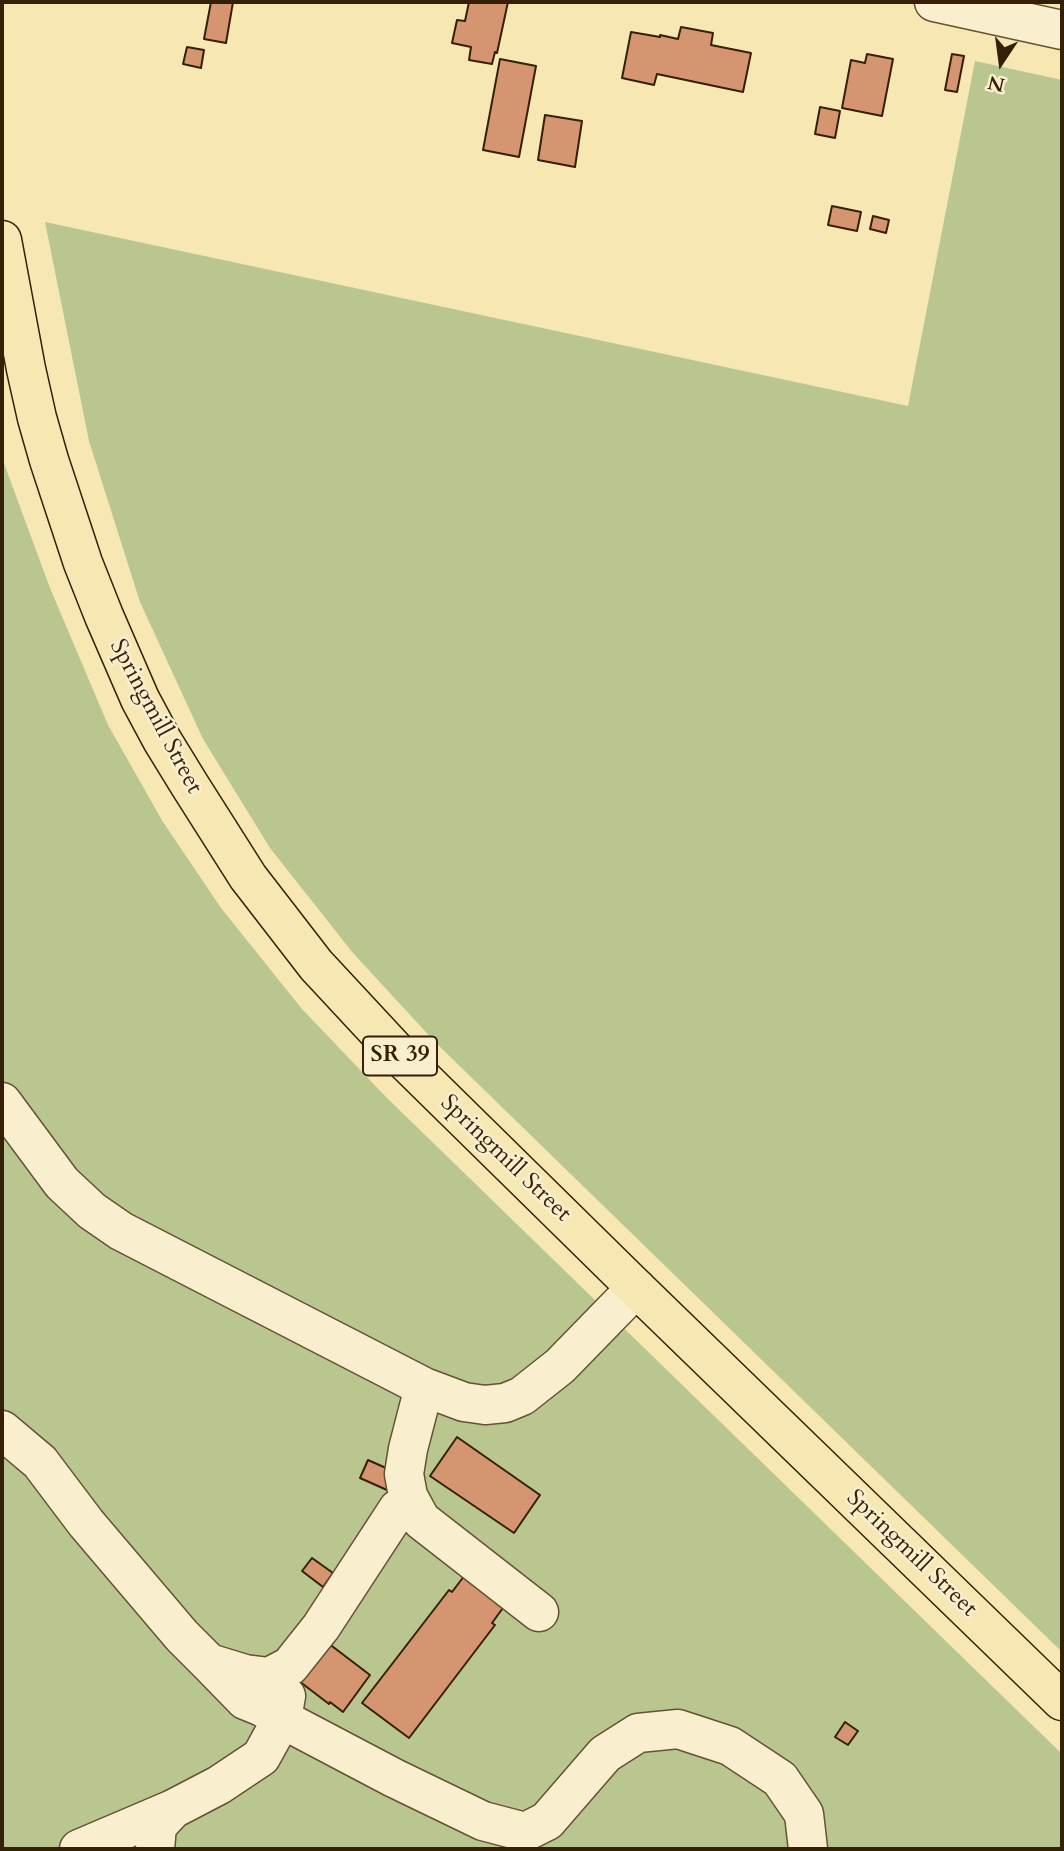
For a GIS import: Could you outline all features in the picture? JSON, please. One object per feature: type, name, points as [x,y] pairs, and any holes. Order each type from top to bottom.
[{"type":"main road","name":"Springmill Street","points":[[2,240],[26,369],[49,460],[83,563],[140,699],[169,751],[248,877],[316,965],[408,1064],[1062,1701]]},
{"type":"street","points":[[955,4],[1062,30]]},
{"type":"street","points":[[2,1102],[62,1183],[92,1211],[121,1231],[425,1387],[464,1402],[485,1405],[505,1403],[523,1396],[560,1366],[636,1288]]},
{"type":"street","points":[[425,1387],[404,1474],[408,1496],[421,1520],[539,1612]]},
{"type":"street","points":[[2,1430],[40,1462],[86,1523],[182,1636],[245,1699],[394,1778],[483,1821],[525,1832],[547,1821],[605,1754],[638,1733],[678,1729],[730,1746],[780,1779],[804,1814],[808,1849]]},
{"type":"street","points":[[209,1663],[245,1674],[269,1676],[290,1666],[321,1627],[398,1509]]},
{"type":"street","points":[[79,1849],[173,1809],[219,1785],[261,1757],[282,1719],[290,1666]]},
{"type":"street","points":[[155,1849],[157,1826],[173,1809]]},
{"type":"green space","points":[[975,61],[1062,80],[1062,1652],[435,1042],[353,953],[270,848],[203,739],[140,602],[89,441],[45,222],[908,406]]},
{"type":"green space","points":[[2,458],[50,588],[108,725],[163,822],[221,908],[302,1009],[386,1097],[1062,1754],[1062,1849],[2,1849]]},
{"type":"building","points":[[211,2],[233,2],[226,43],[204,39]]},
{"type":"building","points":[[469,2],[508,2],[492,64],[469,60],[471,47],[452,43],[457,20],[465,21]]},
{"type":"building","points":[[681,27],[713,33],[711,45],[751,53],[743,92],[657,74],[654,85],[622,78],[631,32],[678,39]]},
{"type":"building","points":[[187,47],[204,50],[201,68],[183,64]]},
{"type":"building","points":[[867,54],[893,59],[882,116],[842,108],[851,60],[865,63]]},
{"type":"building","points":[[952,54],[964,56],[957,92],[945,90]]},
{"type":"building","points":[[500,59],[536,66],[519,157],[483,150]]},
{"type":"building","points":[[820,107],[840,111],[835,138],[815,134]]},
{"type":"building","points":[[545,115],[582,121],[575,167],[538,160]]},
{"type":"building","points":[[832,206],[861,212],[857,231],[828,225]]},
{"type":"building","points":[[873,216],[889,220],[886,233],[870,229]]},
{"type":"building","points":[[457,1437],[540,1495],[514,1533],[430,1476]]},
{"type":"building","points":[[368,1460],[395,1472],[387,1490],[360,1478]]},
{"type":"building","points":[[312,1558],[333,1573],[323,1587],[302,1571]]},
{"type":"building","points":[[468,1571],[508,1601],[492,1623],[495,1625],[409,1738],[362,1703],[449,1590],[452,1592]]},
{"type":"building","points":[[324,1640],[370,1675],[343,1712],[295,1678]]},
{"type":"building","points":[[845,1722],[858,1731],[848,1745],[835,1737]]}]
